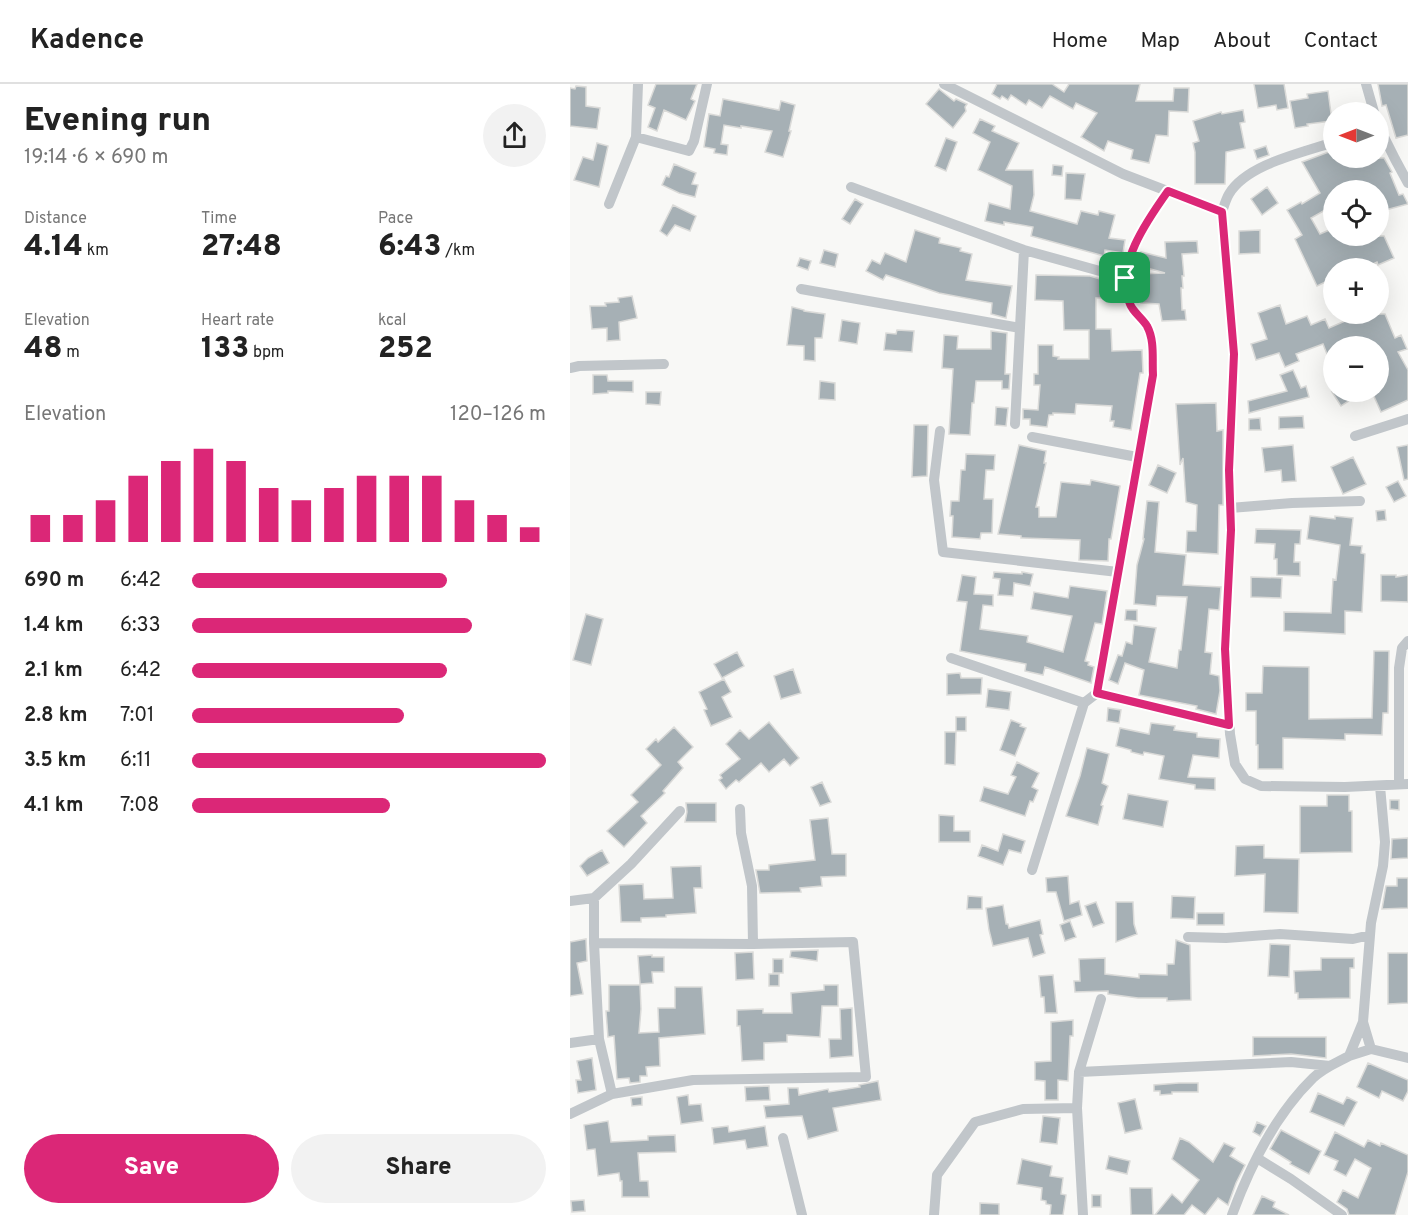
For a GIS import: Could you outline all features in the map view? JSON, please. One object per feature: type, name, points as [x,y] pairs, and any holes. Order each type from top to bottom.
[{"type":"street","points":[[609,204],[636,137],[638,84]]},
{"type":"street","points":[[636,137],[689,151],[694,141],[707,84]]},
{"type":"street","points":[[944,84],[1123,174],[1222,212]]},
{"type":"street","points":[[1366,84],[1371,102]]},
{"type":"street","points":[[1323,146],[1275,161],[1249,174],[1230,193],[1222,212],[1234,354],[1229,470],[1230,576],[1225,649],[1229,725],[1235,764],[1245,779],[1261,786],[1403,784],[1399,668],[1402,648],[1408,641]]},
{"type":"street","points":[[1389,146],[1408,183]]},
{"type":"street","points":[[851,187],[1024,250],[1125,278]]},
{"type":"street","points":[[1032,870],[1084,703],[1097,693],[1153,375],[1152,338],[1146,324],[1130,304],[1125,278],[1144,224],[1168,191]]},
{"type":"street","points":[[1015,424],[1024,250]]},
{"type":"street","points":[[801,289],[1020,328]]},
{"type":"street","points":[[570,368],[664,364]]},
{"type":"street","points":[[1355,436],[1408,419]]},
{"type":"street","points":[[940,431],[934,480],[943,552],[1118,572]]},
{"type":"street","points":[[1032,437],[1137,457]]},
{"type":"street","points":[[1230,508],[1360,501]]},
{"type":"street","points":[[951,658],[1084,703]]},
{"type":"street","points":[[1097,693],[1229,725]]},
{"type":"street","points":[[1349,1056],[1363,1022],[1370,935],[1383,866],[1385,842],[1380,786]]},
{"type":"street","points":[[740,809],[741,833],[752,886],[753,944]]},
{"type":"street","points":[[570,901],[594,898],[631,864],[680,811]]},
{"type":"street","points":[[594,898],[598,1039],[612,1094]]},
{"type":"street","points":[[1188,937],[1226,938],[1280,934],[1353,939],[1370,935]]},
{"type":"street","points":[[570,1114],[612,1094],[693,1080],[866,1077],[853,942],[594,943]]},
{"type":"street","points":[[1083,1215],[1077,1108],[1079,1072],[1101,999]]},
{"type":"street","points":[[1363,1022],[1371,1048]]},
{"type":"street","points":[[570,1043],[598,1039]]},
{"type":"street","points":[[1232,1215],[1257,1158],[1291,1102],[1313,1077],[1330,1065],[1371,1048],[1408,1058]]},
{"type":"street","points":[[1079,1072],[1291,1062],[1330,1065]]},
{"type":"street","points":[[934,1215],[937,1175],[975,1122],[1023,1109],[1077,1108]]},
{"type":"street","points":[[783,1138],[802,1215]]},
{"type":"street","points":[[1257,1158],[1342,1215]]},
{"type":"building","points":[[656,84],[697,84],[691,99],[695,101],[686,120],[664,110],[657,131],[648,127],[655,108],[648,105]]},
{"type":"building","points":[[997,84],[1052,84],[1064,92],[1069,84],[1140,84],[1136,101],[1173,101],[1174,88],[1189,88],[1188,112],[1169,111],[1168,136],[1156,135],[1149,163],[1131,159],[1133,150],[1108,141],[1104,151],[1081,137],[1097,113],[1076,103],[1073,109],[1050,96],[1042,108],[1029,100],[1026,105],[1011,95],[1008,100],[1002,96],[1000,99],[992,94]]},
{"type":"building","points":[[1254,84],[1284,84],[1288,108],[1277,110],[1276,105],[1258,108]]},
{"type":"building","points":[[1378,84],[1408,84],[1408,135],[1396,138],[1389,115],[1389,102],[1381,102]]},
{"type":"building","points":[[576,86],[586,87],[586,106],[600,108],[597,129],[570,126],[570,88],[575,89]]},
{"type":"building","points":[[939,89],[954,101],[956,99],[967,104],[966,111],[953,128],[926,104]]},
{"type":"building","points":[[1328,91],[1329,102],[1323,102],[1323,122],[1295,128],[1290,101],[1308,98],[1307,94]]},
{"type":"building","points":[[723,99],[779,110],[781,101],[795,105],[789,131],[791,131],[783,157],[765,152],[772,131],[741,126],[741,128],[724,125],[721,144],[728,145],[727,155],[714,153],[715,149],[704,147],[709,114],[720,116]]},
{"type":"building","points":[[1243,110],[1245,122],[1240,123],[1245,148],[1226,152],[1225,184],[1195,184],[1193,143],[1199,141],[1193,121],[1221,112],[1222,114]]},
{"type":"building","points":[[980,119],[995,126],[992,131],[1019,143],[1006,170],[1033,170],[1034,195],[1030,211],[1077,224],[1081,211],[1098,215],[1099,211],[1115,215],[1109,238],[1125,240],[1123,253],[1105,250],[1104,256],[1031,236],[1033,227],[985,221],[989,203],[1010,209],[1012,186],[978,170],[990,142],[973,133]]},
{"type":"building","points":[[946,138],[957,142],[946,171],[935,166]]},
{"type":"building","points":[[597,143],[608,146],[599,187],[574,180],[583,157],[593,160]]},
{"type":"building","points":[[1266,146],[1269,155],[1257,159],[1254,150]]},
{"type":"building","points":[[1323,154],[1323,168],[1389,167],[1399,195],[1403,194],[1408,204],[1389,209],[1389,180],[1323,180],[1323,211],[1311,218],[1320,234],[1323,233],[1323,246],[1389,246],[1394,258],[1389,260],[1389,258],[1323,258],[1323,283],[1317,286],[1295,239],[1302,235],[1287,210],[1320,193],[1302,162]]},
{"type":"building","points":[[674,164],[696,173],[692,184],[698,185],[695,197],[662,185],[666,176],[669,177]]},
{"type":"building","points":[[1053,165],[1063,166],[1062,176],[1052,175]]},
{"type":"building","points":[[1066,173],[1085,174],[1081,200],[1065,199]]},
{"type":"building","points":[[1267,187],[1278,203],[1262,215],[1251,199]]},
{"type":"building","points":[[855,199],[863,204],[850,224],[842,219]]},
{"type":"building","points":[[673,205],[696,216],[690,231],[675,225],[667,236],[660,231]]},
{"type":"building","points":[[915,230],[940,238],[939,243],[961,248],[960,251],[972,254],[966,280],[1012,286],[1006,318],[991,314],[992,303],[939,293],[886,275],[883,280],[866,271],[872,260],[880,264],[885,253],[906,262]]},
{"type":"building","points":[[1260,230],[1260,253],[1239,254],[1239,231]]},
{"type":"building","points":[[1197,241],[1198,253],[1182,254],[1184,276],[1182,276],[1183,288],[1181,288],[1182,310],[1185,310],[1186,320],[1162,321],[1159,304],[1141,303],[1142,299],[1139,299],[1139,274],[1165,273],[1136,265],[1141,252],[1166,258],[1165,242]]},
{"type":"building","points":[[824,250],[838,254],[835,267],[820,263]]},
{"type":"building","points":[[800,258],[811,261],[808,270],[797,266]]},
{"type":"building","points":[[1036,275],[1090,276],[1107,281],[1107,298],[1096,298],[1096,329],[1111,329],[1112,351],[1142,350],[1143,373],[1140,373],[1131,430],[1113,427],[1114,421],[1110,421],[1112,406],[1076,404],[1075,414],[1053,413],[1049,415],[1047,427],[1030,425],[1030,419],[1023,419],[1023,409],[1038,410],[1040,385],[1034,385],[1034,374],[1038,374],[1038,345],[1053,345],[1053,356],[1059,357],[1058,359],[1089,359],[1089,330],[1064,330],[1063,301],[1035,300]]},
{"type":"building","points":[[632,296],[637,318],[619,322],[620,340],[607,341],[607,328],[592,329],[590,306],[606,306],[605,303],[619,302],[618,298]]},
{"type":"building","points":[[1280,305],[1286,324],[1307,316],[1311,325],[1323,320],[1323,324],[1327,324],[1329,328],[1338,324],[1389,324],[1395,338],[1401,335],[1407,349],[1398,352],[1408,370],[1408,400],[1381,412],[1376,402],[1389,402],[1389,336],[1323,336],[1323,344],[1296,354],[1299,361],[1285,367],[1279,353],[1256,360],[1251,344],[1267,339],[1258,313]]},
{"type":"building","points":[[792,307],[825,314],[822,338],[815,338],[815,361],[804,360],[804,346],[787,345]]},
{"type":"building","points":[[842,320],[860,323],[857,344],[839,341]]},
{"type":"building","points":[[897,330],[914,331],[912,352],[884,350],[886,333],[896,334]]},
{"type":"building","points":[[991,331],[1007,333],[1005,374],[1010,374],[1009,389],[1002,389],[1002,381],[976,381],[970,435],[949,434],[953,369],[942,368],[944,335],[958,336],[957,349],[991,349]]},
{"type":"building","points":[[1293,370],[1301,388],[1306,386],[1309,397],[1249,413],[1248,401],[1287,391],[1280,375]]},
{"type":"building","points":[[593,375],[607,375],[608,381],[633,381],[633,392],[608,391],[608,393],[593,394]]},
{"type":"building","points":[[820,381],[835,383],[835,400],[819,399]]},
{"type":"building","points":[[646,392],[661,392],[660,405],[646,404]]},
{"type":"building","points":[[1216,403],[1217,431],[1223,430],[1223,505],[1219,505],[1218,554],[1186,552],[1187,531],[1196,531],[1197,505],[1186,502],[1183,458],[1180,465],[1176,404]]},
{"type":"building","points":[[996,407],[1008,408],[1006,426],[995,425]]},
{"type":"building","points":[[1303,416],[1304,428],[1279,429],[1279,417]]},
{"type":"building","points":[[1260,418],[1261,430],[1249,430],[1249,419]]},
{"type":"building","points":[[914,425],[928,425],[927,476],[912,477]]},
{"type":"building","points":[[1019,445],[1046,451],[1044,463],[1046,463],[1036,507],[1039,507],[1039,517],[1056,517],[1061,482],[1090,485],[1091,480],[1120,486],[1111,539],[1109,539],[1108,561],[1079,560],[1080,540],[1021,538],[1021,536],[998,534]]},
{"type":"building","points":[[1293,445],[1296,481],[1282,482],[1281,470],[1265,472],[1262,448]]},
{"type":"building","points":[[1408,445],[1408,479],[1404,480],[1397,447]]},
{"type":"building","points":[[966,454],[995,455],[994,470],[986,470],[984,499],[993,499],[992,533],[981,533],[980,539],[952,537],[951,501],[959,501],[961,470],[965,470]]},
{"type":"building","points":[[1353,457],[1366,484],[1343,494],[1331,467]]},
{"type":"building","points":[[1158,465],[1176,473],[1167,493],[1149,485]]},
{"type":"building","points":[[1398,481],[1406,496],[1394,502],[1386,487]]},
{"type":"building","points":[[1147,501],[1159,502],[1155,552],[1186,555],[1183,585],[1221,587],[1219,610],[1209,609],[1205,652],[1212,653],[1210,674],[1219,676],[1220,691],[1216,714],[1196,709],[1197,706],[1139,695],[1144,670],[1125,663],[1118,684],[1109,680],[1118,655],[1122,656],[1126,642],[1132,644],[1134,625],[1156,628],[1149,662],[1177,668],[1179,650],[1181,650],[1187,597],[1157,596],[1156,606],[1134,604],[1137,565],[1144,539]]},
{"type":"building","points":[[1385,510],[1386,520],[1377,521],[1376,511]]},
{"type":"building","points":[[1310,516],[1335,519],[1335,516],[1353,518],[1350,545],[1362,546],[1361,553],[1365,554],[1362,612],[1345,611],[1345,634],[1284,631],[1284,612],[1331,613],[1333,579],[1336,580],[1340,545],[1307,539]]},
{"type":"building","points":[[1256,529],[1301,530],[1300,544],[1295,544],[1294,562],[1300,562],[1300,576],[1277,575],[1277,559],[1274,559],[1275,544],[1255,543]]},
{"type":"building","points":[[994,572],[1033,574],[1030,586],[1014,583],[1013,596],[998,595],[1000,579],[993,578]]},
{"type":"building","points":[[962,575],[976,577],[974,594],[993,595],[993,606],[983,605],[980,629],[1028,636],[1027,642],[1063,652],[1072,616],[1031,609],[1034,592],[1068,598],[1070,586],[1107,591],[1102,624],[1095,623],[1085,661],[1094,667],[1091,683],[1045,667],[1043,675],[1025,671],[1026,664],[960,651],[967,602],[957,601]]},
{"type":"building","points":[[1381,575],[1396,575],[1396,577],[1408,575],[1408,602],[1381,601]]},
{"type":"building","points":[[1251,577],[1282,578],[1281,598],[1251,597]]},
{"type":"building","points":[[1126,610],[1137,610],[1137,621],[1125,620]]},
{"type":"building","points":[[586,614],[603,619],[591,665],[573,660]]},
{"type":"building","points":[[1374,651],[1389,651],[1388,713],[1383,713],[1382,735],[1345,734],[1345,740],[1283,738],[1283,769],[1258,769],[1256,711],[1246,711],[1246,693],[1262,693],[1263,666],[1309,667],[1309,719],[1372,718]]},
{"type":"building","points":[[737,652],[744,666],[722,678],[714,664]]},
{"type":"building","points":[[793,669],[801,693],[781,699],[774,676]]},
{"type":"building","points":[[960,673],[961,678],[982,678],[981,694],[947,695],[947,674]]},
{"type":"building","points":[[724,679],[731,692],[722,697],[732,717],[711,726],[704,710],[707,709],[699,692]]},
{"type":"building","points":[[988,689],[1011,692],[1009,710],[986,707]]},
{"type":"building","points":[[1108,708],[1121,710],[1119,723],[1107,721]]},
{"type":"building","points":[[956,717],[966,717],[966,731],[956,731]]},
{"type":"building","points":[[1011,720],[1026,728],[1015,756],[1000,750]]},
{"type":"building","points":[[769,722],[799,758],[790,766],[784,759],[769,772],[761,763],[739,782],[736,780],[726,789],[719,780],[722,778],[720,775],[740,759],[726,744],[740,730],[749,739]]},
{"type":"building","points":[[1151,723],[1175,726],[1174,730],[1197,733],[1197,737],[1220,739],[1219,758],[1193,755],[1188,777],[1215,778],[1215,790],[1195,789],[1195,785],[1159,779],[1164,756],[1144,752],[1143,755],[1116,746],[1120,728],[1149,734]]},
{"type":"building","points":[[674,727],[693,747],[678,762],[683,768],[663,791],[665,793],[641,816],[647,823],[624,847],[607,831],[638,802],[631,795],[661,765],[646,749],[656,739],[658,742]]},
{"type":"building","points":[[945,732],[956,732],[955,765],[945,764]]},
{"type":"building","points":[[1087,748],[1109,754],[1102,783],[1108,786],[1101,805],[1103,806],[1098,825],[1066,816]]},
{"type":"building","points":[[1017,762],[1039,773],[1032,787],[1038,790],[1033,802],[1030,801],[1025,816],[980,801],[984,787],[1008,794],[1016,777],[1011,775]]},
{"type":"building","points":[[822,782],[831,802],[820,806],[811,787]]},
{"type":"building","points":[[1128,794],[1168,801],[1163,827],[1123,819]]},
{"type":"building","points":[[1327,795],[1349,795],[1349,811],[1352,811],[1352,852],[1300,853],[1300,806],[1327,806]]},
{"type":"building","points":[[1390,800],[1399,800],[1399,810],[1390,809]]},
{"type":"building","points":[[686,803],[716,803],[716,822],[685,822]]},
{"type":"building","points":[[939,815],[954,816],[954,831],[970,831],[970,842],[939,842]]},
{"type":"building","points":[[828,818],[832,854],[846,854],[846,876],[821,877],[822,886],[800,888],[801,892],[760,893],[756,870],[769,870],[769,865],[815,860],[810,820]]},
{"type":"building","points":[[1003,834],[1025,841],[1021,853],[1009,850],[1003,865],[978,856],[982,845],[998,851]]},
{"type":"building","points":[[1408,838],[1408,858],[1391,859],[1392,839]]},
{"type":"building","points":[[1264,845],[1264,858],[1299,859],[1298,913],[1264,912],[1265,874],[1235,876],[1236,846]]},
{"type":"building","points":[[602,850],[609,863],[587,876],[580,866]]},
{"type":"building","points":[[701,866],[702,888],[694,888],[696,913],[641,918],[641,922],[621,922],[619,885],[643,884],[644,899],[673,898],[671,867]]},
{"type":"building","points":[[1068,876],[1070,904],[1079,901],[1082,915],[1064,921],[1056,892],[1047,892],[1046,878]]},
{"type":"building","points":[[1397,878],[1408,878],[1408,908],[1382,909],[1386,886],[1397,886]]},
{"type":"building","points":[[968,896],[982,897],[982,909],[967,909]]},
{"type":"building","points":[[1172,896],[1195,897],[1194,919],[1171,918]]},
{"type":"building","points":[[1096,902],[1104,923],[1093,927],[1085,906]]},
{"type":"building","points":[[1116,902],[1133,902],[1137,934],[1116,942]]},
{"type":"building","points":[[1003,905],[1006,924],[1009,928],[1040,920],[1043,934],[1040,935],[1045,953],[1033,957],[1028,938],[993,946],[986,908]]},
{"type":"building","points":[[1197,913],[1224,913],[1224,925],[1197,925]]},
{"type":"building","points":[[1070,921],[1076,937],[1065,941],[1060,925]]},
{"type":"building","points":[[586,939],[587,961],[577,963],[583,994],[570,996],[570,942]]},
{"type":"building","points":[[1176,940],[1190,945],[1191,1000],[1167,1001],[1167,998],[1138,998],[1108,994],[1108,991],[1075,992],[1074,981],[1080,981],[1079,959],[1105,958],[1105,974],[1139,978],[1139,974],[1167,975],[1167,964],[1174,964]]},
{"type":"building","points":[[1270,944],[1290,945],[1289,977],[1268,976]]},
{"type":"building","points":[[818,950],[817,961],[790,957],[791,951]]},
{"type":"building","points":[[753,952],[754,979],[736,980],[735,953]]},
{"type":"building","points":[[1388,953],[1408,953],[1408,1003],[1388,1004]]},
{"type":"building","points":[[652,955],[652,957],[664,957],[664,972],[652,972],[653,983],[640,984],[638,956]]},
{"type":"building","points":[[1321,958],[1354,958],[1354,968],[1350,968],[1350,998],[1298,999],[1298,993],[1295,993],[1294,971],[1321,970]]},
{"type":"building","points":[[773,959],[783,959],[783,973],[773,973]]},
{"type":"building","points":[[769,974],[779,974],[779,986],[769,986]]},
{"type":"building","points":[[1053,975],[1057,1013],[1045,1013],[1039,976]]},
{"type":"building","points":[[609,985],[640,985],[639,1033],[659,1032],[658,1008],[675,1008],[675,987],[702,987],[705,1034],[659,1038],[660,1066],[646,1067],[647,1076],[640,1076],[640,1082],[630,1083],[629,1078],[617,1079],[614,1036],[608,1037],[606,1011],[609,1011]]},
{"type":"building","points":[[824,985],[838,985],[838,1006],[822,1006],[820,1037],[787,1035],[787,1042],[764,1043],[764,1060],[742,1061],[737,1010],[763,1009],[763,1013],[792,1013],[791,993],[824,990]]},
{"type":"building","points":[[852,1008],[853,1056],[830,1058],[829,1039],[841,1039],[840,1009]]},
{"type":"building","points":[[1073,1020],[1068,1081],[1058,1080],[1058,1100],[1045,1100],[1045,1081],[1035,1080],[1035,1062],[1051,1061],[1051,1022]]},
{"type":"building","points":[[1253,1037],[1326,1037],[1326,1058],[1291,1054],[1253,1056]]},
{"type":"building","points":[[592,1058],[596,1090],[578,1093],[576,1080],[581,1080],[577,1061]]},
{"type":"building","points":[[1368,1063],[1408,1080],[1408,1091],[1403,1101],[1382,1091],[1379,1098],[1357,1087]]},
{"type":"building","points":[[878,1081],[881,1100],[833,1108],[838,1131],[808,1139],[802,1116],[766,1118],[764,1106],[789,1104],[788,1088],[798,1088],[799,1095],[828,1089],[829,1092],[860,1087],[859,1085]]},
{"type":"building","points":[[1198,1083],[1198,1092],[1172,1092],[1172,1094],[1160,1095],[1160,1091],[1154,1091],[1154,1085]]},
{"type":"building","points":[[769,1086],[770,1100],[746,1101],[745,1087]]},
{"type":"building","points":[[1318,1093],[1343,1104],[1347,1097],[1357,1102],[1344,1126],[1310,1112]]},
{"type":"building","points":[[688,1095],[689,1105],[701,1104],[703,1121],[681,1124],[677,1097]]},
{"type":"building","points":[[642,1097],[642,1105],[632,1106],[631,1098]]},
{"type":"building","points":[[1135,1099],[1142,1129],[1125,1133],[1118,1103]]},
{"type":"building","points":[[1043,1116],[1060,1118],[1057,1144],[1040,1142]]},
{"type":"building","points":[[608,1121],[611,1142],[648,1140],[648,1136],[675,1135],[676,1152],[638,1153],[640,1181],[648,1181],[649,1197],[622,1197],[622,1181],[620,1181],[619,1173],[598,1176],[595,1149],[587,1150],[584,1125]]},
{"type":"building","points":[[1257,1122],[1266,1126],[1260,1136],[1253,1132]]},
{"type":"building","points":[[728,1126],[729,1132],[765,1126],[768,1146],[747,1149],[745,1140],[714,1144],[712,1128]]},
{"type":"building","points":[[1281,1130],[1321,1151],[1309,1174],[1290,1164],[1291,1162],[1270,1149]]},
{"type":"building","points":[[1335,1132],[1364,1147],[1368,1140],[1408,1155],[1408,1172],[1395,1215],[1349,1215],[1347,1209],[1337,1202],[1343,1190],[1358,1198],[1371,1168],[1355,1159],[1346,1176],[1334,1170],[1338,1161],[1324,1155]]},
{"type":"building","points":[[1180,1138],[1189,1142],[1213,1162],[1224,1143],[1235,1148],[1230,1156],[1245,1165],[1228,1205],[1218,1198],[1205,1215],[1192,1205],[1184,1215],[1155,1215],[1172,1194],[1182,1203],[1199,1180],[1172,1159]]},
{"type":"building","points":[[1109,1156],[1130,1161],[1127,1174],[1106,1169]]},
{"type":"building","points":[[1022,1159],[1052,1166],[1050,1176],[1063,1178],[1061,1194],[1066,1195],[1063,1215],[1050,1215],[1051,1205],[1041,1200],[1042,1188],[1017,1184]]},
{"type":"building","points":[[1130,1188],[1152,1188],[1153,1215],[1131,1215]]},
{"type":"building","points":[[1092,1195],[1101,1195],[1101,1207],[1092,1207]]},
{"type":"building","points":[[1262,1196],[1275,1202],[1273,1207],[1289,1215],[1253,1215]]},
{"type":"building","points":[[584,1200],[585,1211],[572,1212],[571,1201]]},
{"type":"building","points":[[980,1203],[999,1204],[999,1215],[980,1215]]},
{"type":"route","points":[[1168,191],[1222,212],[1234,354],[1229,470],[1230,576],[1225,649],[1229,725],[1097,693],[1153,375],[1152,338],[1146,324],[1130,304],[1125,278],[1144,224],[1168,191]]}]
